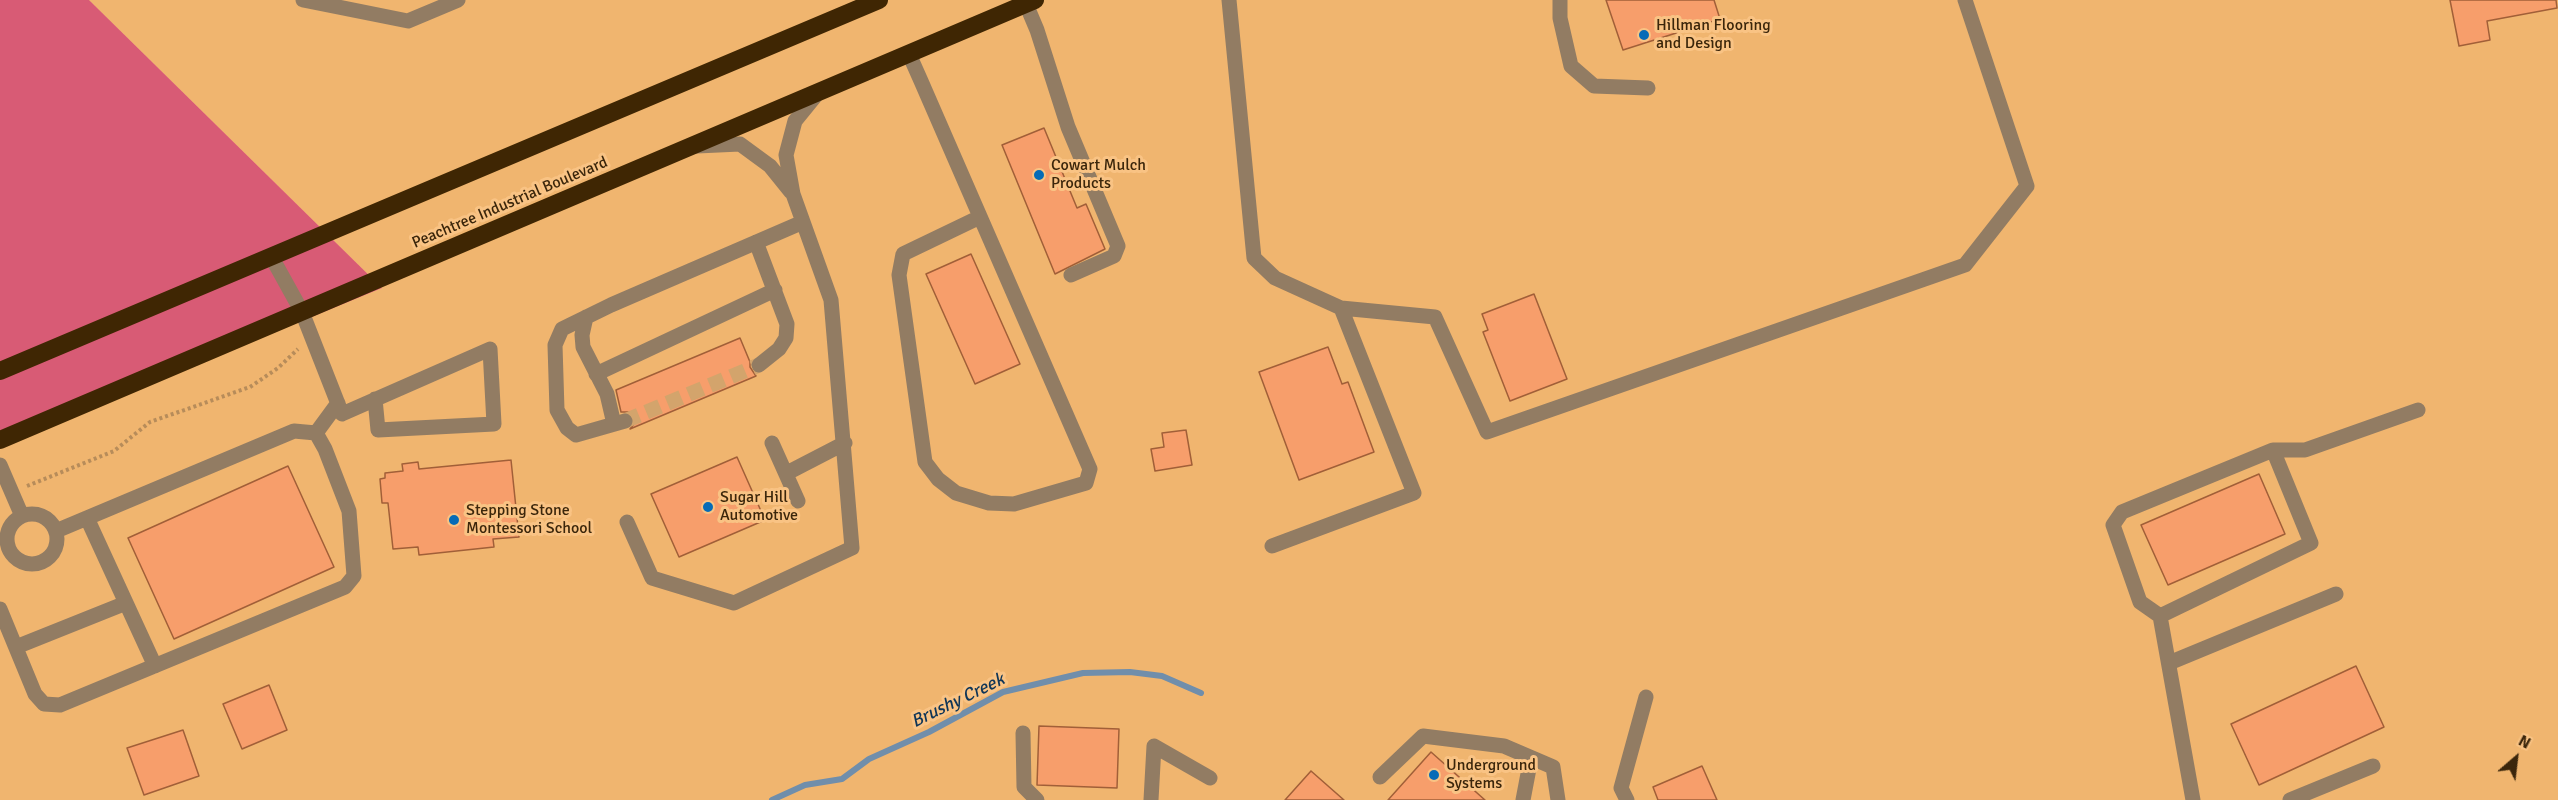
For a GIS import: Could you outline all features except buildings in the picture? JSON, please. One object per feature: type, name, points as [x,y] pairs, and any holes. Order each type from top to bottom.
[{"type":"highway","points":[[0,371],[879,0]]},
{"type":"highway","name":"Peachtree Industrial Boulevard","points":[[0,440],[1031,2]]},
{"type":"lane","points":[[303,0],[408,21],[458,0]]},
{"type":"lane","points":[[1229,0],[1254,258],[1275,278],[1341,308],[1436,317],[1487,432],[1965,265],[2027,186],[1965,0]]},
{"type":"lane","points":[[1560,0],[1560,18],[1571,66],[1594,86],[1648,88]]},
{"type":"lane","points":[[1031,2],[1037,30],[1068,128],[1118,246],[1114,256],[1071,275]]},
{"type":"lane","points":[[909,54],[1090,469],[1086,483],[1014,504],[989,503],[956,493],[938,479],[925,462],[899,275],[903,254],[980,217]]},
{"type":"lane","points":[[627,522],[652,578],[734,603],[852,548],[845,443],[831,300],[793,194],[786,155],[795,122],[817,94]]},
{"type":"lane","points":[[695,146],[740,144],[770,166],[793,194]]},
{"type":"lane","points":[[586,317],[582,335],[583,347],[620,422],[576,435],[567,428],[557,410],[555,345],[562,329],[586,317],[803,222]]},
{"type":"lane","points":[[756,242],[787,324],[786,338],[770,359],[759,365]]},
{"type":"lane","points":[[272,256],[302,312],[342,414],[375,399],[490,349],[494,424],[378,430],[375,399]]},
{"type":"lane","points":[[596,374],[775,290]]},
{"type":"lane","points":[[1272,546],[1414,493],[1341,308]]},
{"type":"lane","points":[[316,433],[338,404]]},
{"type":"lane","points":[[2193,800],[2160,616],[2140,602],[2113,525],[2121,512],[2273,450],[2305,450],[2418,410]]},
{"type":"lane","points":[[56,531],[294,431],[316,433]]},
{"type":"lane","points":[[0,609],[35,694],[44,704],[60,705],[345,587],[354,576],[349,511],[325,449],[316,433]]},
{"type":"lane","points":[[771,442],[798,501]]},
{"type":"lane","points":[[787,473],[845,443]]},
{"type":"lane","points":[[2160,616],[2311,543],[2273,450]]},
{"type":"lane","points":[[0,465],[22,516]]},
{"type":"lane","points":[[39,514],[52,524],[56,531],[56,547],[46,560],[39,563],[22,562],[5,553],[10,527],[22,516],[39,514]]},
{"type":"lane","points":[[87,518],[155,666]]},
{"type":"lane","points":[[2169,663],[2336,594]]},
{"type":"lane","points":[[15,647],[126,603]]},
{"type":"lane","points":[[1627,800],[1621,788],[1646,697]]},
{"type":"lane","points":[[1023,734],[1024,787],[1037,800]]},
{"type":"lane","points":[[1380,777],[1423,736],[1504,746],[1552,767],[1558,800]]},
{"type":"lane","points":[[1151,800],[1154,746],[1210,777]]},
{"type":"lane","points":[[1523,800],[1531,758]]},
{"type":"lane","points":[[2290,800],[2373,766]]},
{"type":"path","points":[[27,486],[114,451],[150,422],[250,387],[278,368],[299,348]]},
{"type":"shaded area","points":[[0,0],[89,0],[382,288],[0,445]]},
{"type":"shaded area","points":[[89,0],[2558,0],[2558,800],[0,800],[0,445],[382,288]]},
{"type":"waterway","name":"Brushy Creek","points":[[772,800],[805,785],[842,779],[869,759],[929,732],[1003,692],[1083,673],[1130,672],[1162,676],[1201,693]]},
{"type":"tunnel","points":[[625,421],[759,365]]},
{"type":"place","name":"Hillman Flooring and Design","points":[[1644,35]]},
{"type":"place","name":"Cowart Mulch Products","points":[[1039,175]]},
{"type":"place","name":"Sugar Hill Automotive","points":[[708,507]]},
{"type":"place","name":"Stepping Stone Montessori School","points":[[454,520]]},
{"type":"place","name":"Underground Systems","points":[[1434,775]]}]
